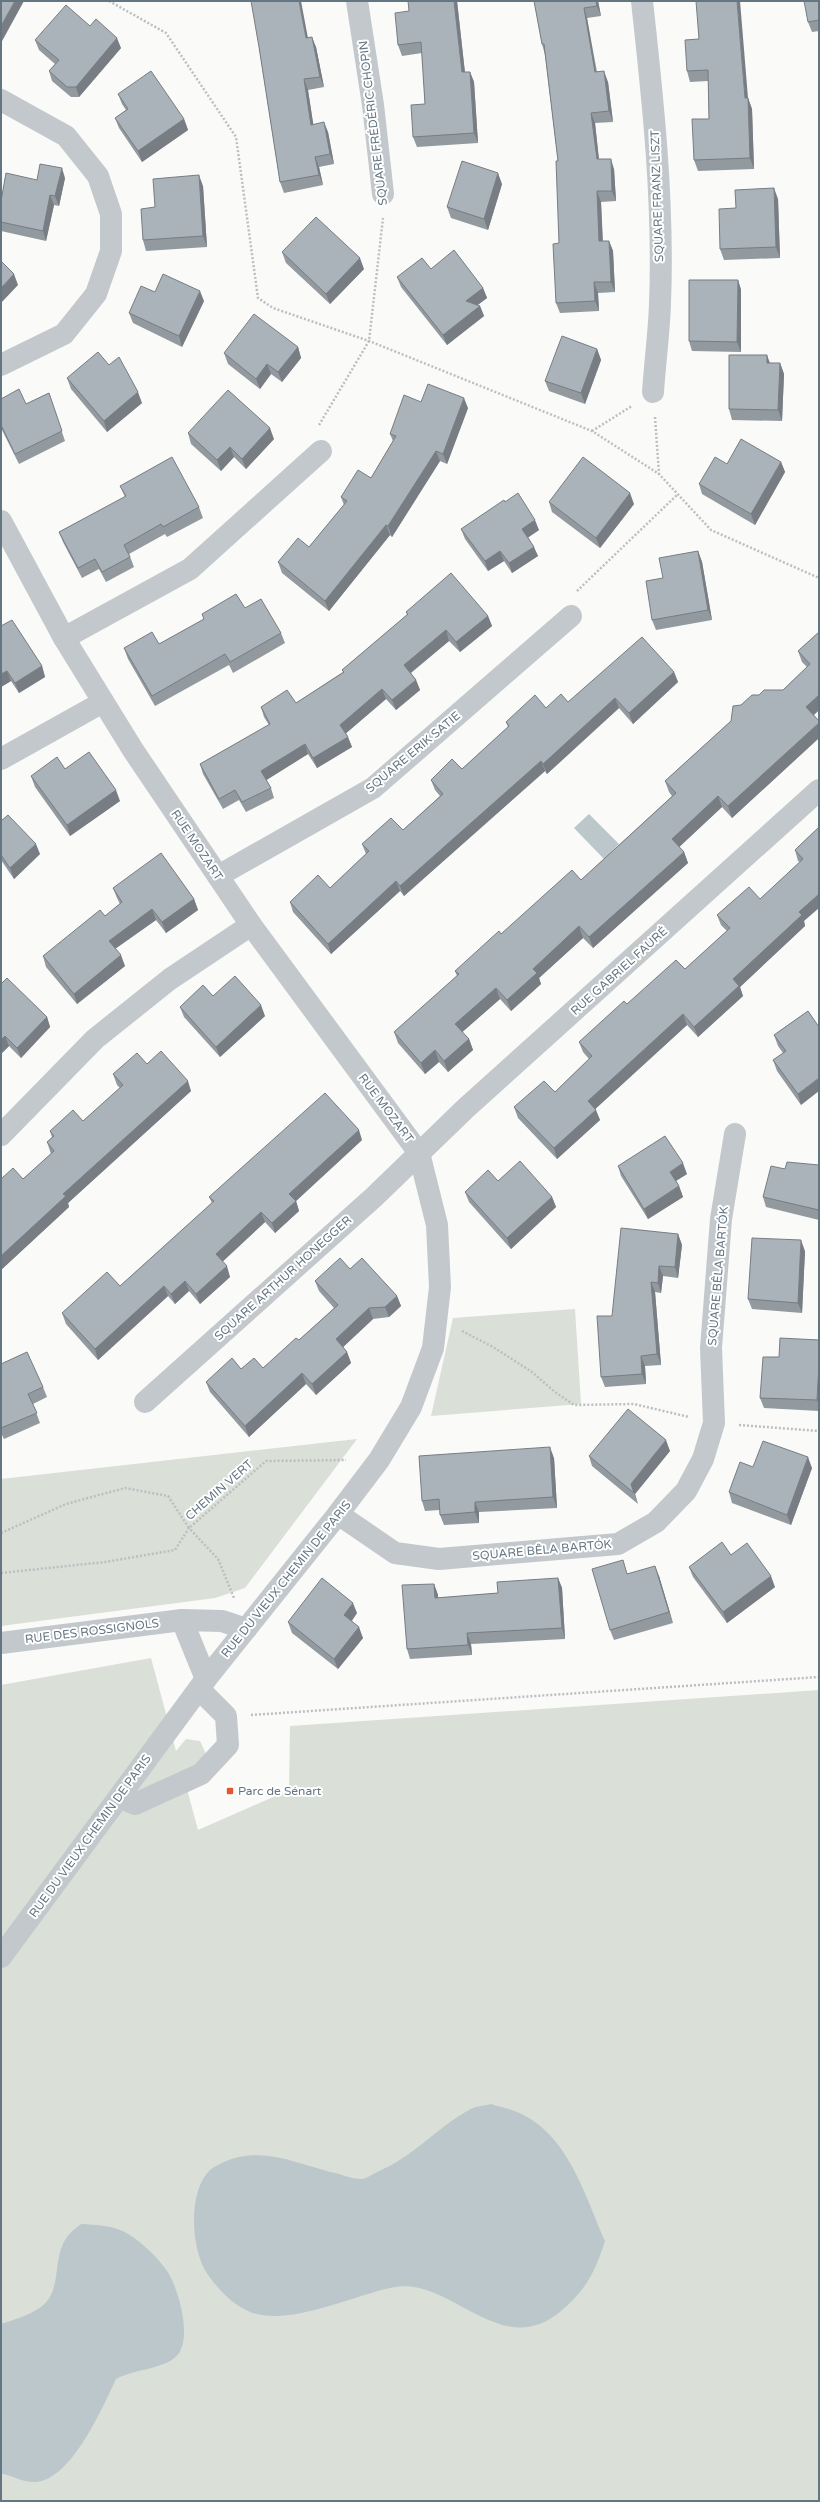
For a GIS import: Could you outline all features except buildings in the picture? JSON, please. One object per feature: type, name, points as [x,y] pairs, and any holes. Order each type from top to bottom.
[{"type":"street","name":"SQUARE FRÉDÉRIC CHOPIN","points":[[357,1],[373,106],[383,194]]},
{"type":"street","name":"SQUARE FRANZ LISZT","points":[[642,1],[653,100],[660,213],[660,304],[653,392]]},
{"type":"street","points":[[1,100],[66,136],[98,176],[111,214],[111,251],[96,294],[64,334],[1,365]]},
{"type":"street","points":[[64,638],[190,569],[321,451]]},
{"type":"street","name":"RUE MOZART","points":[[1,521],[64,638],[103,702],[218,876],[251,925],[419,1153]]},
{"type":"street","name":"SQUARE ERIK SATIE","points":[[218,876],[373,788],[571,616]]},
{"type":"street","points":[[1,759],[103,702]]},
{"type":"street","name":"RUE GABRIEL FAURÉ","points":[[419,1153],[819,790]]},
{"type":"street","points":[[1,1135],[95,1039],[170,979],[251,925]]},
{"type":"street","name":"SQUARE BÊLA BARTÓK","points":[[338,1514],[395,1553],[439,1558],[618,1544],[656,1522],[686,1491],[703,1459],[714,1424],[711,1348],[721,1219],[735,1134]]},
{"type":"street","name":"RUE DU VIEUX CHEMIN DE PARIS","points":[[1,1957],[203,1684],[379,1460],[411,1407],[433,1348],[440,1288],[437,1225],[419,1153]]},
{"type":"street","name":"SQUARE ARTHUR HONEGGER","points":[[145,1402],[374,1197],[419,1153]]},
{"type":"street","points":[[119,1797],[135,1804],[201,1774],[228,1745],[226,1716],[203,1684],[182,1620]]},
{"type":"street","name":"RUE DES ROSSIGNOLS","points":[[1,1643],[182,1620],[222,1621],[246,1629]]},
{"type":"path","points":[[109,1],[166,33],[236,137],[258,298],[273,308],[369,341],[592,431],[659,474],[711,530],[819,578]]},
{"type":"path","name":"SQUARE FRÉDÉRIC CHOPIN","points":[[369,341],[383,220],[383,194]]},
{"type":"path","points":[[321,451],[311,439],[369,341]]},
{"type":"path","points":[[592,431],[653,392],[659,474]]},
{"type":"path","points":[[571,616],[576,593],[678,494]]},
{"type":"path","points":[[436,1325],[455,1328],[493,1347],[532,1372],[555,1392],[574,1405],[634,1404],[714,1424],[819,1432]]},
{"type":"path","name":"CHEMIN VERT","points":[[1,1533],[66,1504],[125,1488],[168,1496],[189,1528],[266,1461],[379,1460]]},
{"type":"path","points":[[1,1573],[105,1562],[175,1550],[189,1528],[218,1559],[234,1599]]},
{"type":"path","points":[[226,1716],[819,1677]]},
{"type":"shaded area","points":[[589,814],[619,844],[604,859],[574,828]]},
{"type":"shaded area","points":[[575,1309],[581,1404],[431,1416],[453,1318]]},
{"type":"shaded area","points":[[357,1439],[245,1588],[215,1598],[1,1626],[1,1479]]},
{"type":"shaded area","points":[[151,1658],[176,1751],[186,1739],[200,1741],[206,1754],[184,1778],[198,1830],[289,1790],[290,1726],[819,1690],[819,2501],[1,2501],[1,1685]]},
{"type":"shaded area","points":[[491,2104],[511,2109],[535,2122],[562,2150],[582,2186],[605,2241],[589,2280],[577,2296],[561,2311],[539,2324],[518,2327],[497,2323],[437,2294],[416,2287],[395,2287],[301,2313],[281,2316],[264,2315],[248,2311],[236,2304],[216,2286],[208,2275],[198,2252],[194,2222],[198,2192],[203,2180],[213,2168],[236,2158],[252,2155],[277,2157],[353,2178],[363,2179],[403,2158],[457,2117],[471,2109]]},
{"type":"shaded area","points":[[81,2224],[111,2227],[120,2230],[133,2237],[160,2262],[173,2282],[180,2302],[184,2325],[182,2345],[179,2353],[167,2362],[159,2366],[116,2379],[94,2424],[73,2456],[62,2469],[49,2478],[36,2482],[18,2479],[1,2473],[1,2324],[29,2314],[46,2303],[54,2288],[58,2261],[63,2244],[70,2233]]},
{"type":"place","name":"Parc de Sénart","points":[[230,1791]]}]
